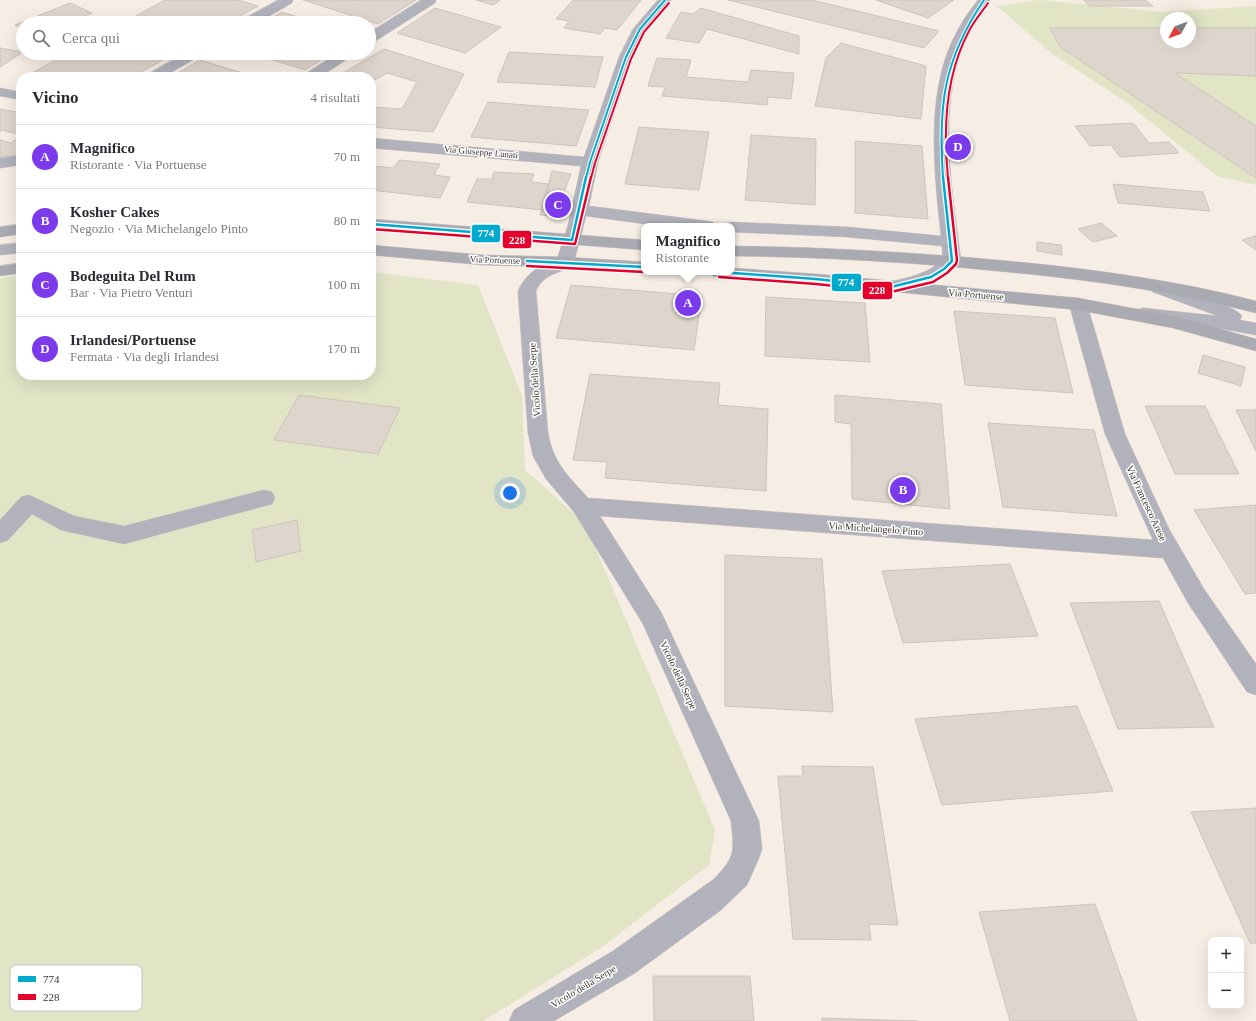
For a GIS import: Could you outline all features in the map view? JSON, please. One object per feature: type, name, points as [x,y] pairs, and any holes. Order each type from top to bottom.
[{"type":"main road","name":"Via Portuense","points":[[376,225],[568,251],[641,266]]},
{"type":"main road","points":[[0,232],[16,230]]},
{"type":"main road","name":"Via Portuense","points":[[376,250],[483,260],[641,245]]},
{"type":"main road","name":"Via Portuense","points":[[735,251],[850,253],[1042,269],[1145,283],[1256,307]]},
{"type":"main road","points":[[0,271],[16,269]]},
{"type":"main road","name":"Via Portuense","points":[[735,273],[816,279],[1078,304],[1174,322],[1256,345]]},
{"type":"street","points":[[259,16],[287,0]]},
{"type":"street","points":[[376,35],[430,0]]},
{"type":"street","points":[[568,251],[590,162],[626,57],[640,29],[665,0]]},
{"type":"street","points":[[891,287],[931,277],[937,274],[952,261],[942,145],[944,91],[960,35],[984,0]]},
{"type":"street","points":[[162,72],[183,60]]},
{"type":"street","points":[[318,72],[336,60]]},
{"type":"street","points":[[0,92],[16,95]]},
{"type":"street","name":"Via Giuseppe Lunati","points":[[376,143],[590,162]]},
{"type":"street","points":[[0,163],[16,161]]},
{"type":"street","points":[[579,210],[620,214],[654,221],[675,223]]},
{"type":"street","points":[[735,227],[847,232],[950,242]]},
{"type":"street","points":[[0,250],[16,248]]},
{"type":"street","name":"Vicolo della Serpe","points":[[525,1021],[624,962],[711,900],[737,875],[748,849],[746,821],[653,619],[582,506],[554,474],[544,459],[541,450],[538,433],[527,291],[529,282],[568,251]]},
{"type":"street","name":"Via Portuense","points":[[1145,283],[1216,308],[1256,328]]},
{"type":"street","name":"Via Francesco Arese","points":[[1078,304],[1115,434],[1159,531],[1196,596],[1256,684]]},
{"type":"street","name":"Via Portuense","points":[[1136,314],[1179,316],[1256,328]]},
{"type":"street","points":[[0,534],[29,503],[69,524],[124,535],[264,498]]},
{"type":"street","name":"Via Michelangelo Pinto","points":[[582,506],[1169,550]]},
{"type":"green space","points":[[1039,0],[1163,12],[1256,6],[1256,185],[1217,176],[1126,102],[1051,53],[997,6]]},
{"type":"green space","points":[[376,273],[478,285],[522,396],[525,470],[585,523],[715,830],[709,865],[602,947],[483,1021],[0,1021],[0,278],[16,276],[16,380],[376,380]]},
{"type":"building","points":[[165,0],[238,0],[258,6],[240,16],[136,16]]},
{"type":"building","points":[[303,0],[416,0],[378,24],[376,23],[376,16],[353,16]]},
{"type":"building","points":[[476,0],[500,0],[493,5]]},
{"type":"building","points":[[573,0],[641,0],[617,30],[605,28],[600,34],[564,28],[569,21],[556,19]]},
{"type":"building","points":[[728,0],[812,0],[939,31],[924,48]]},
{"type":"building","points":[[876,0],[954,0],[928,18]]},
{"type":"building","points":[[1083,0],[1145,0],[1153,6],[1090,6]]},
{"type":"building","points":[[70,3],[92,13],[84,16],[38,16]]},
{"type":"building","points":[[435,8],[501,27],[465,53],[397,33]]},
{"type":"building","points":[[701,8],[799,36],[799,54],[707,29],[699,43],[666,38],[681,12],[693,14]]},
{"type":"building","points":[[282,12],[295,16],[275,16]]},
{"type":"building","points":[[1050,28],[1160,28],[1160,48],[1196,48],[1196,28],[1256,28],[1256,76],[1175,73],[1256,126],[1256,178],[1060,47]]},
{"type":"building","points":[[841,43],[926,66],[921,119],[815,106],[826,58]]},
{"type":"building","points":[[0,48],[16,51],[16,57],[0,67]]},
{"type":"building","points":[[384,49],[464,74],[433,132],[376,127],[376,107],[402,109],[417,82],[387,73],[376,79],[376,72],[345,72],[365,60],[376,60],[376,54]]},
{"type":"building","points":[[509,52],[603,57],[595,87],[497,82]]},
{"type":"building","points":[[657,58],[691,60],[686,77],[748,82],[751,70],[794,73],[791,99],[768,97],[767,105],[662,96],[665,87],[648,86]]},
{"type":"building","points":[[55,60],[163,60],[142,72],[34,72]]},
{"type":"building","points":[[200,60],[240,72],[180,72]]},
{"type":"building","points":[[273,60],[321,60],[305,70]]},
{"type":"building","points":[[488,102],[589,110],[576,146],[471,137]]},
{"type":"building","points":[[0,109],[16,112],[16,134],[2,130],[0,132]]},
{"type":"building","points":[[1133,123],[1149,143],[1169,142],[1179,153],[1120,157],[1111,145],[1090,146],[1075,126]]},
{"type":"building","points":[[639,127],[709,132],[699,190],[625,184]]},
{"type":"building","points":[[751,135],[816,139],[815,205],[745,200]]},
{"type":"building","points":[[0,140],[11,143],[16,140],[16,155],[0,157]]},
{"type":"building","points":[[855,141],[922,146],[928,219],[855,213]]},
{"type":"building","points":[[399,160],[440,164],[434,175],[450,177],[440,198],[376,191],[376,166],[394,168]]},
{"type":"building","points":[[552,171],[571,174],[555,216],[540,215]]},
{"type":"building","points":[[494,172],[534,174],[531,182],[549,184],[542,210],[467,202],[477,179],[492,179]]},
{"type":"building","points":[[1113,184],[1203,192],[1210,211],[1118,203]]},
{"type":"building","points":[[1101,223],[1117,236],[1093,242],[1078,229]]},
{"type":"building","points":[[1256,236],[1256,250],[1242,240]]},
{"type":"building","points":[[1037,242],[1061,245],[1062,255],[1037,251]]},
{"type":"building","points":[[571,285],[702,296],[694,350],[556,338]]},
{"type":"building","points":[[766,297],[865,303],[870,362],[765,356]]},
{"type":"building","points":[[954,311],[1055,318],[1073,393],[965,385]]},
{"type":"building","points":[[1203,355],[1245,367],[1241,386],[1198,373]]},
{"type":"building","points":[[590,374],[720,383],[718,405],[768,409],[766,491],[605,478],[607,462],[573,460]]},
{"type":"building","points":[[299,395],[400,408],[378,454],[274,440]]},
{"type":"building","points":[[835,395],[941,404],[950,509],[852,499],[851,424],[835,422]]},
{"type":"building","points":[[1145,406],[1205,406],[1239,474],[1175,474]]},
{"type":"building","points":[[1236,410],[1256,410],[1256,451]]},
{"type":"building","points":[[988,423],[1094,430],[1117,516],[1003,507]]},
{"type":"building","points":[[1256,505],[1256,593],[1245,594],[1194,510]]},
{"type":"building","points":[[297,520],[301,551],[256,562],[252,530]]},
{"type":"building","points":[[725,555],[822,559],[833,712],[725,706]]},
{"type":"building","points":[[1010,564],[1038,636],[903,643],[882,571]]},
{"type":"building","points":[[1159,601],[1214,727],[1118,729],[1070,603]]},
{"type":"building","points":[[1077,706],[1113,791],[942,805],[915,719]]},
{"type":"building","points":[[802,766],[873,767],[898,925],[869,924],[871,940],[793,939],[778,776],[803,776]]},
{"type":"building","points":[[1256,808],[1256,943],[1250,943],[1191,812]]},
{"type":"building","points":[[1095,904],[1137,1021],[1010,1021],[979,912]]},
{"type":"building","points":[[653,976],[750,976],[754,1021],[654,1021]]},
{"type":"building","points":[[822,1018],[917,1021],[822,1021]]},
{"type":"transit line","name":"774","points":[[376,224],[572,240],[590,162],[626,57],[640,29],[665,0]]},
{"type":"transit line","name":"774","points":[[735,273],[816,279],[891,287],[931,277],[944,269],[952,261],[943,185],[941,133],[942,108],[952,59],[966,28],[984,0]]},
{"type":"transit line","name":"228","points":[[376,229],[575,244],[595,163],[631,59],[644,32],[669,3]]},
{"type":"transit line","name":"228","points":[[719,277],[816,284],[891,292],[933,282],[947,273],[956,264],[957,260],[950,204],[946,144],[950,85],[958,57],[969,31],[988,3]]},
{"type":"transit line","name":"774","points":[[527,261],[641,267]]},
{"type":"transit line","name":"228","points":[[527,266],[641,272]]},
{"type":"place","name":"Irlandesi/Portuense","points":[[958,147]]},
{"type":"place","name":"Bodeguita Del Rum","points":[[558,205]]},
{"type":"place","name":"Magnifico","points":[[688,303]]},
{"type":"place","name":"Kosher Cakes","points":[[903,490]]}]
